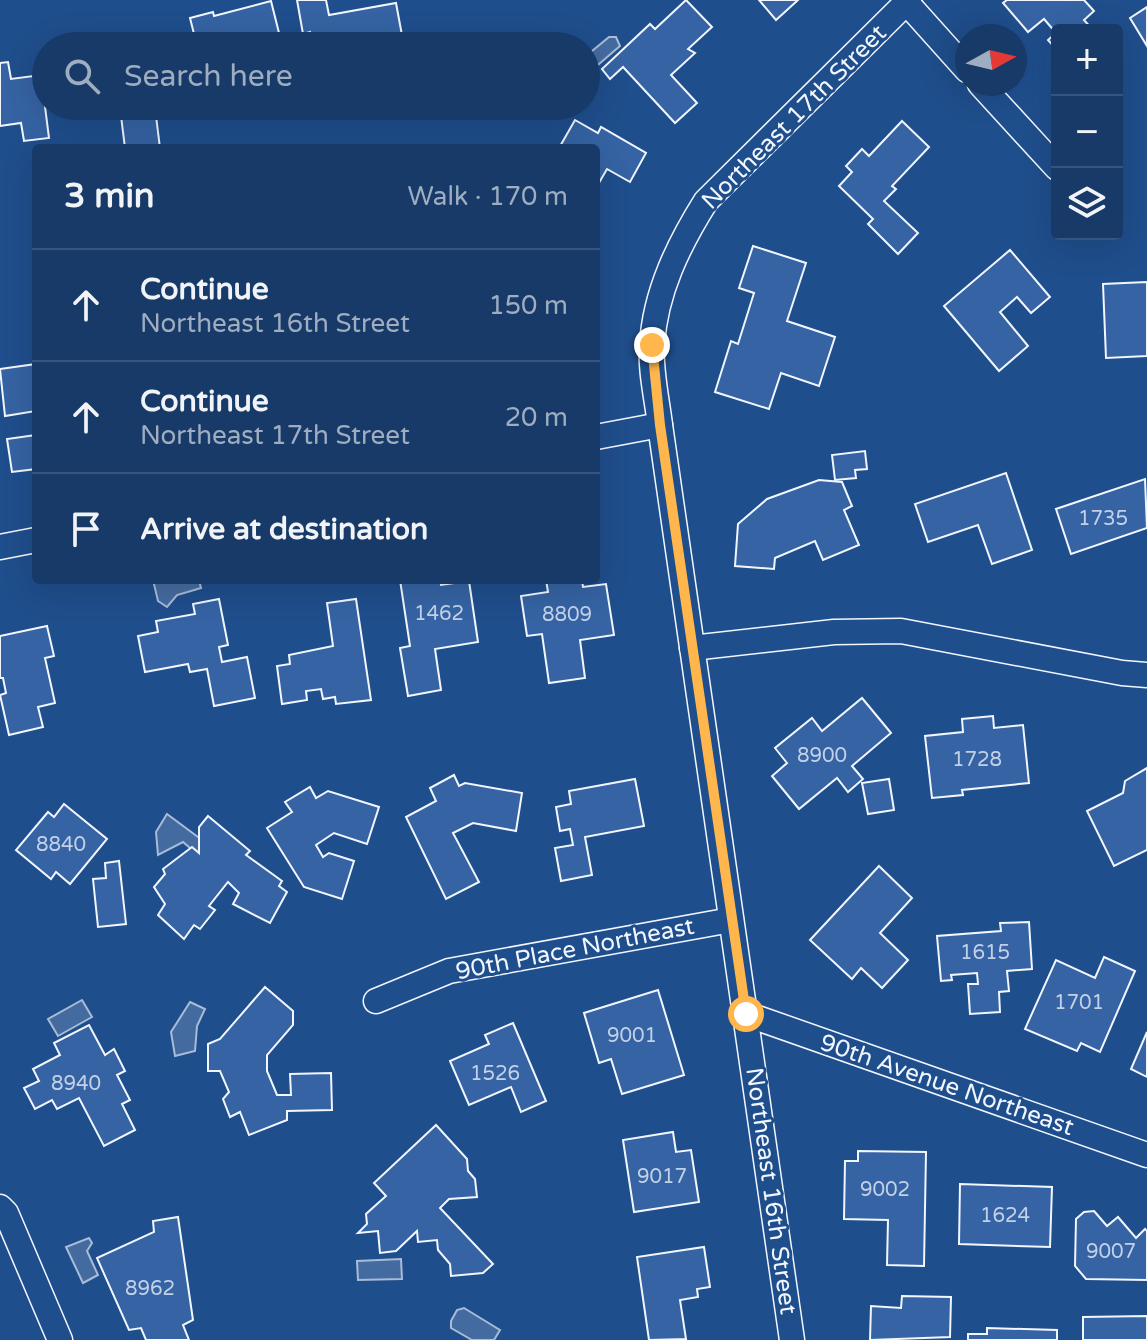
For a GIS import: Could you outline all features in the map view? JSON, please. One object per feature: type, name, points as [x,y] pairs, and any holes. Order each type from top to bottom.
[{"type":"street","points":[[908,2],[955,56]]},
{"type":"street","name":"Northeast 17th Street","points":[[660,425],[652,345],[664,285],[682,239],[706,201],[908,2]]},
{"type":"street","points":[[991,96],[1051,161]]},
{"type":"street","points":[[600,436],[660,425]]},
{"type":"street","name":"Northeast 16th Street","points":[[660,425],[792,1340]]},
{"type":"street","points":[[0,547],[32,541]]},
{"type":"street","points":[[692,648],[834,632],[901,631],[1122,673],[1147,675]]},
{"type":"street","name":"90th Place Northeast","points":[[376,1001],[449,971],[731,920]]},
{"type":"street","name":"90th Avenue Northeast","points":[[746,1014],[1147,1155]]},
{"type":"street","points":[[0,1207],[6,1213],[60,1340]]},
{"type":"water","points":[[609,37],[616,37],[620,46],[600,63],[600,44]]},
{"type":"water","points":[[154,584],[200,584],[201,588],[177,595],[167,607],[158,601]]},
{"type":"water","points":[[167,814],[206,843],[197,854],[183,842],[158,855],[156,832]]},
{"type":"water","points":[[82,1000],[92,1017],[58,1036],[48,1019]]},
{"type":"water","points":[[190,1002],[205,1009],[197,1026],[195,1051],[175,1056],[171,1032]]},
{"type":"water","points":[[89,1238],[92,1243],[87,1251],[98,1275],[83,1283],[66,1247]]},
{"type":"water","points":[[401,1259],[402,1279],[358,1280],[357,1261]]},
{"type":"water","points":[[464,1308],[500,1330],[494,1340],[472,1340],[451,1328],[457,1310]]},
{"type":"building","points":[[297,0],[326,0],[329,15],[396,3],[401,32],[310,32],[303,32]]},
{"type":"building","points":[[686,0],[712,27],[688,49],[695,53],[671,75],[697,103],[675,123],[623,67],[610,79],[602,69],[650,24],[655,29]]},
{"type":"building","points":[[759,0],[798,0],[776,20]]},
{"type":"building","points":[[1007,0],[1084,0],[1094,11],[1084,20],[1088,24],[1051,24],[1051,27],[1044,19],[1028,32],[1027,24],[1021,24],[1003,3]]},
{"type":"building","points":[[271,1],[279,32],[194,32],[190,18],[213,12],[214,16]]},
{"type":"building","points":[[1147,7],[1147,46],[1130,18]]},
{"type":"building","points":[[8,62],[11,79],[32,76],[32,120],[47,120],[49,138],[24,141],[21,123],[0,126],[0,63]]},
{"type":"building","points":[[122,120],[156,120],[160,144],[124,144]]},
{"type":"building","points":[[575,120],[598,133],[601,127],[646,153],[630,182],[607,169],[600,181],[600,144],[561,144]]},
{"type":"building","points":[[902,121],[929,147],[892,186],[896,189],[884,201],[918,233],[898,254],[868,224],[873,219],[839,186],[852,172],[846,166],[862,149],[869,156]]},
{"type":"building","points":[[753,246],[806,263],[787,321],[835,337],[819,386],[781,373],[769,409],[715,392],[731,341],[738,344],[754,293],[739,288]]},
{"type":"building","points":[[1010,250],[1050,297],[1031,313],[1017,297],[1000,312],[1028,346],[999,371],[944,306]]},
{"type":"building","points":[[1147,282],[1147,356],[1106,358],[1103,284]]},
{"type":"building","points":[[32,365],[32,412],[5,416],[0,369]]},
{"type":"building","points":[[32,436],[32,470],[12,472],[7,439]]},
{"type":"building","points":[[865,451],[867,469],[855,470],[856,478],[835,480],[832,455]]},
{"type":"building","points":[[1006,473],[1032,550],[992,564],[978,525],[928,542],[915,504]]},
{"type":"building","points":[[1145,479],[1147,528],[1071,554],[1056,509]]},
{"type":"building","points":[[819,480],[842,482],[852,506],[844,510],[859,545],[823,560],[815,541],[775,558],[774,569],[735,566],[738,524],[767,499]]},
{"type":"building","points":[[401,584],[469,584],[478,642],[435,649],[441,690],[408,696],[400,648],[410,646]]},
{"type":"building","points":[[547,584],[583,584],[583,587],[606,584],[614,635],[580,640],[585,678],[549,683],[542,634],[527,636],[521,596],[548,592]]},
{"type":"building","points":[[219,599],[228,645],[219,647],[222,662],[247,657],[255,698],[214,706],[207,669],[190,672],[188,664],[145,672],[138,636],[158,632],[156,621],[195,614],[193,604]]},
{"type":"building","points":[[356,599],[371,700],[336,704],[335,697],[323,699],[321,689],[306,691],[307,700],[282,704],[277,666],[290,664],[289,655],[333,646],[327,603]]},
{"type":"building","points":[[47,626],[54,656],[45,658],[55,703],[38,707],[43,727],[9,735],[0,695],[6,693],[3,678],[0,678],[0,636]]},
{"type":"building","points":[[862,698],[891,733],[852,766],[863,779],[848,792],[837,778],[799,809],[772,776],[787,763],[775,748],[812,718],[822,731]]},
{"type":"building","points":[[993,716],[994,728],[1023,725],[1029,783],[962,790],[963,795],[932,798],[925,736],[963,732],[962,719]]},
{"type":"building","points":[[1147,768],[1147,850],[1114,866],[1087,811],[1123,793],[1125,781]]},
{"type":"building","points":[[454,775],[459,786],[465,783],[522,793],[516,831],[473,823],[453,833],[479,882],[446,899],[406,817],[436,801],[430,788]]},
{"type":"building","points":[[635,779],[644,826],[585,837],[592,875],[561,881],[555,848],[573,845],[570,829],[560,831],[556,807],[571,804],[569,791]]},
{"type":"building","points":[[889,779],[894,810],[868,814],[862,783]]},
{"type":"building","points":[[310,787],[316,798],[328,791],[379,807],[367,844],[334,833],[316,845],[323,857],[329,853],[354,861],[342,899],[304,887],[267,828],[292,812],[285,802]]},
{"type":"building","points":[[64,804],[107,839],[70,884],[56,872],[51,879],[16,850],[48,812],[54,817]]},
{"type":"building","points":[[208,816],[250,851],[246,855],[282,881],[279,886],[287,892],[270,923],[233,904],[239,893],[228,882],[209,906],[215,910],[200,929],[194,925],[184,939],[158,915],[165,904],[154,887],[165,874],[163,869],[192,847],[199,853],[199,827]]},
{"type":"building","points":[[119,861],[126,924],[98,927],[93,879],[106,878],[105,863]]},
{"type":"building","points":[[879,866],[912,898],[880,933],[908,960],[882,988],[861,968],[852,979],[810,940]]},
{"type":"building","points":[[1029,922],[1032,969],[1007,971],[1009,991],[999,992],[1000,1012],[970,1014],[968,984],[978,984],[977,973],[951,975],[952,980],[941,981],[937,936],[1001,931],[1000,923]]},
{"type":"building","points":[[1104,957],[1135,971],[1100,1052],[1081,1043],[1077,1051],[1025,1029],[1056,960],[1095,978]]},
{"type":"building","points":[[265,987],[293,1011],[293,1025],[267,1055],[267,1071],[277,1095],[291,1095],[290,1074],[331,1073],[332,1110],[287,1111],[287,1120],[249,1135],[240,1112],[230,1117],[223,1099],[229,1092],[220,1071],[208,1071],[208,1044],[220,1039]]},
{"type":"building","points":[[658,990],[684,1075],[622,1094],[611,1059],[599,1063],[584,1013]]},
{"type":"building","points":[[513,1023],[546,1101],[521,1112],[511,1087],[469,1105],[450,1061],[489,1044],[485,1035]]},
{"type":"building","points":[[89,1025],[105,1055],[114,1049],[125,1071],[117,1075],[130,1100],[122,1104],[135,1130],[104,1146],[79,1098],[57,1109],[52,1100],[35,1109],[24,1088],[39,1081],[33,1069],[60,1055],[54,1043]]},
{"type":"building","points":[[1147,1032],[1147,1077],[1131,1069]]},
{"type":"building","points":[[436,1125],[467,1159],[468,1171],[475,1179],[477,1197],[449,1199],[440,1208],[493,1264],[483,1273],[451,1276],[450,1264],[438,1250],[437,1240],[418,1242],[417,1231],[396,1251],[380,1253],[378,1231],[358,1233],[367,1224],[366,1214],[386,1196],[374,1183]]},
{"type":"building","points":[[673,1132],[676,1152],[691,1150],[699,1202],[634,1212],[623,1140]]},
{"type":"building","points":[[858,1151],[926,1152],[924,1266],[887,1265],[888,1220],[844,1219],[845,1161],[858,1161]]},
{"type":"building","points":[[960,1184],[1052,1187],[1050,1247],[959,1244]]},
{"type":"building","points":[[1094,1211],[1107,1226],[1118,1217],[1136,1238],[1145,1229],[1147,1231],[1147,1280],[1086,1279],[1075,1266],[1076,1219],[1084,1212]]},
{"type":"building","points":[[178,1217],[193,1320],[183,1325],[189,1340],[146,1340],[141,1328],[129,1330],[97,1258],[154,1232],[153,1221]]},
{"type":"building","points":[[704,1247],[710,1287],[697,1289],[698,1297],[680,1300],[686,1339],[649,1340],[637,1257]]},
{"type":"building","points":[[902,1296],[951,1297],[950,1337],[870,1340],[871,1306],[901,1308]]},
{"type":"building","points":[[1147,1316],[1147,1340],[1083,1340],[1083,1317]]},
{"type":"building","points":[[987,1328],[1057,1330],[1057,1340],[968,1340],[968,1334],[987,1334]]},
{"type":"route","points":[[652,345],[660,425],[746,1014]]}]
